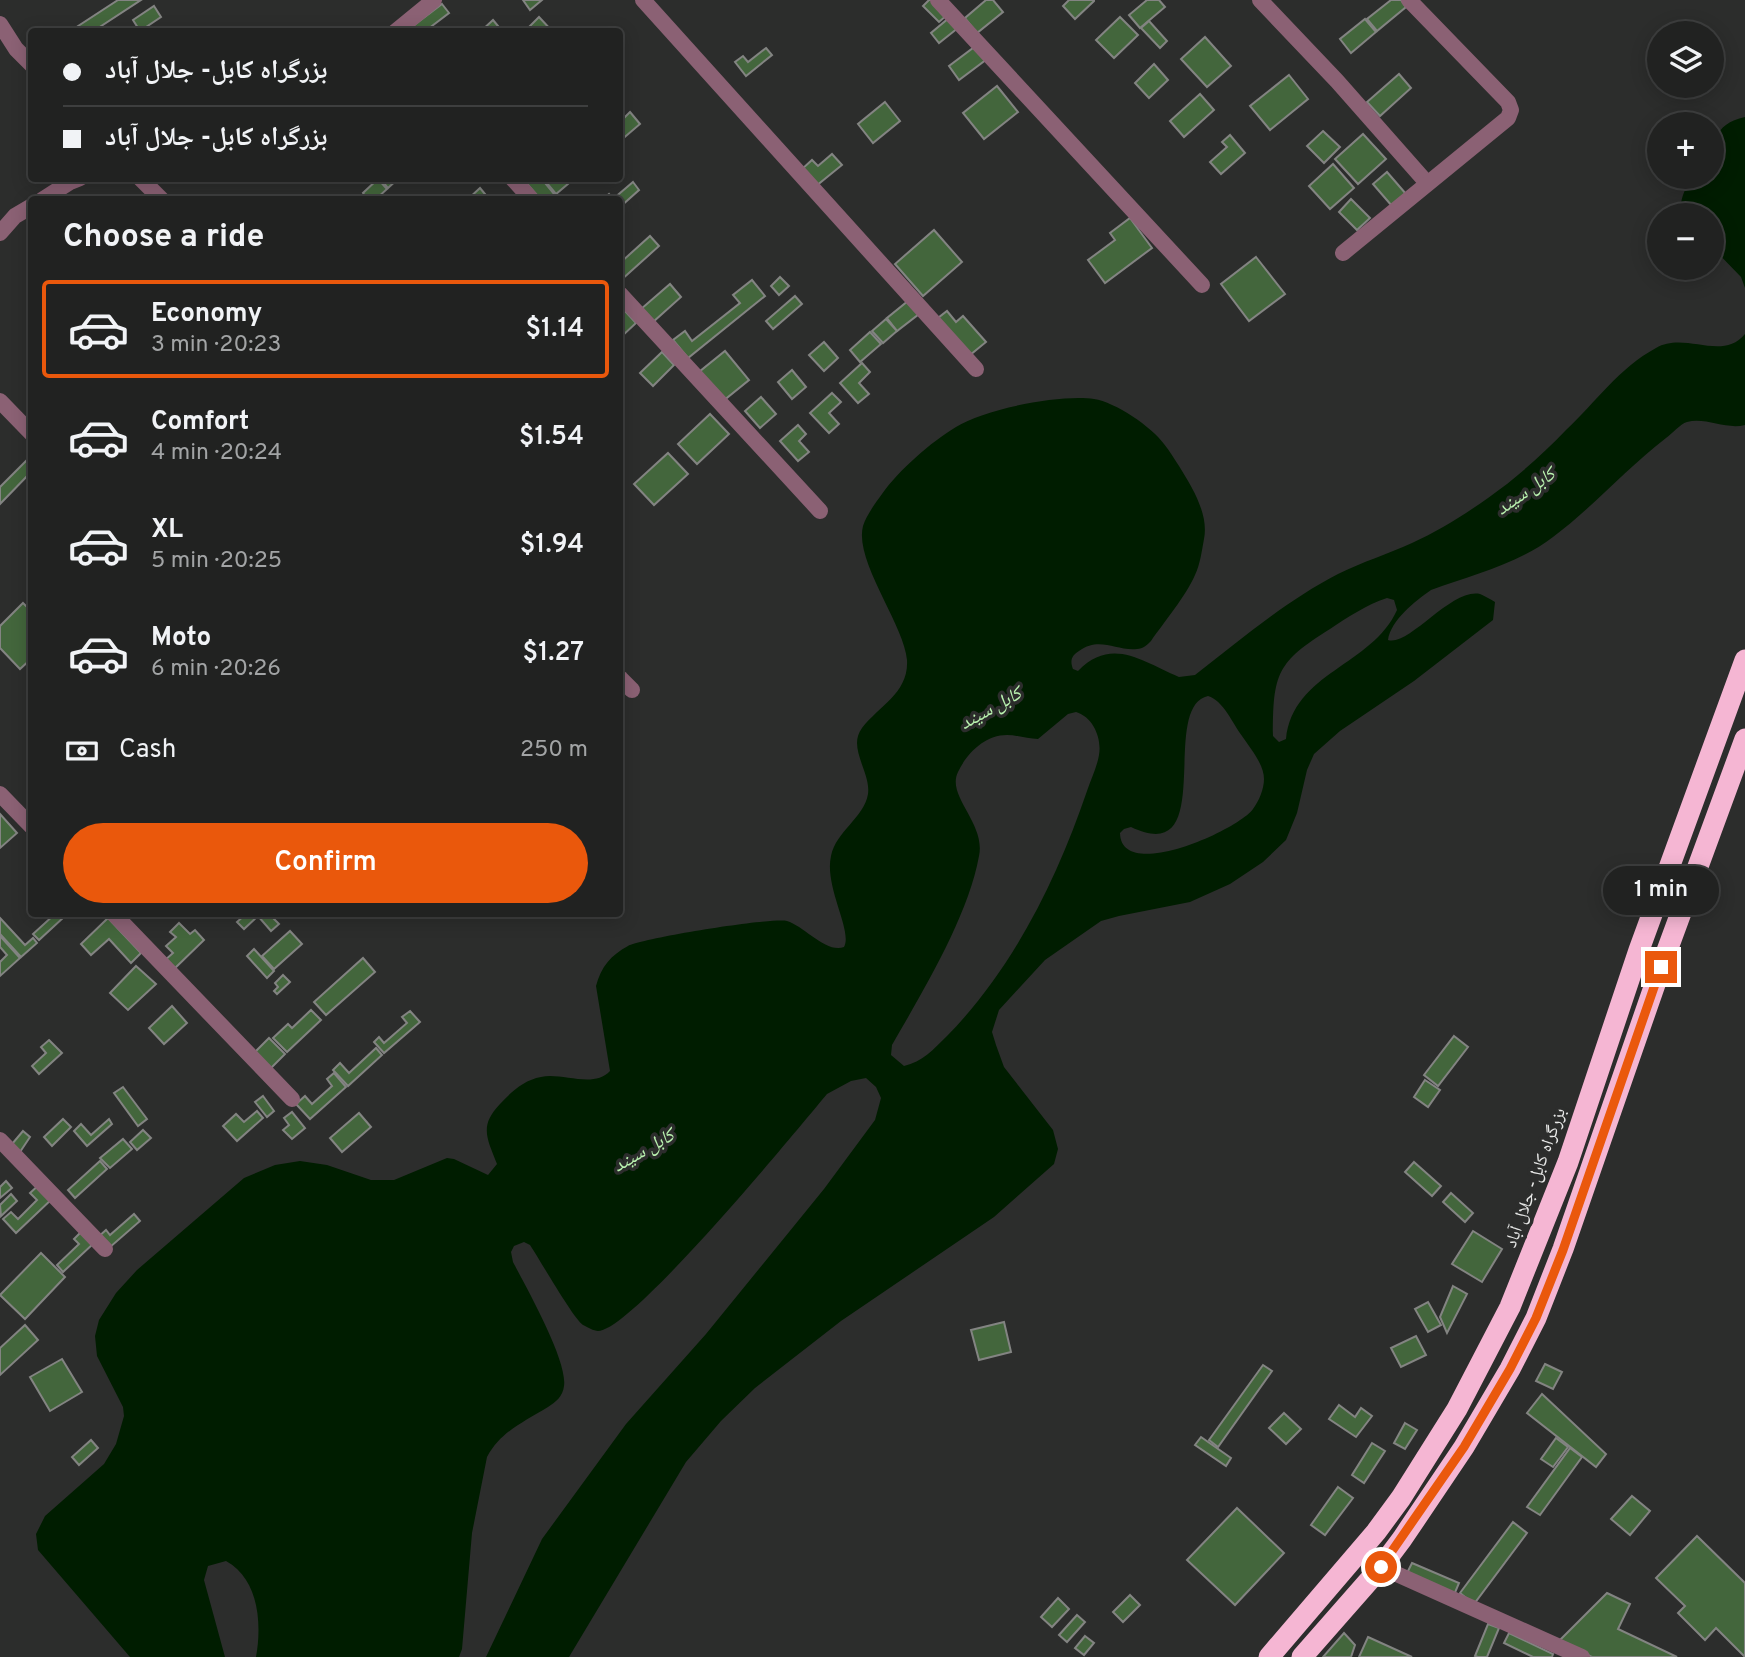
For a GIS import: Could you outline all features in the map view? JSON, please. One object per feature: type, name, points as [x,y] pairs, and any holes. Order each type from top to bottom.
[{"type":"highway","name":"بزرگراه کابل- جلال آباد","points":[[1269,1657],[1376,1532],[1401,1498],[1457,1409],[1510,1307],[1568,1162],[1639,950],[1745,660]]},
{"type":"highway","points":[[1302,1657],[1381,1567],[1464,1447],[1510,1369],[1536,1318],[1563,1250],[1661,967],[1745,739]]},
{"type":"highway","points":[[1510,1307],[1536,1318]]},
{"type":"street","points":[[400,28],[434,0]]},
{"type":"street","points":[[643,0],[976,369]]},
{"type":"street","points":[[938,0],[1202,285]]},
{"type":"street","points":[[1259,0],[1337,81],[1427,183]]},
{"type":"street","points":[[1343,253],[1508,118],[1511,110],[1508,102],[1409,0]]},
{"type":"street","points":[[0,24],[16,49],[28,61]]},
{"type":"street","points":[[48,196],[70,182]]},
{"type":"street","points":[[145,182],[158,196]]},
{"type":"street","points":[[516,182],[528,196]]},
{"type":"street","points":[[0,233],[15,216],[28,208]]},
{"type":"street","points":[[623,297],[820,511]]},
{"type":"street","points":[[0,401],[28,430]]},
{"type":"street","points":[[623,681],[632,690]]},
{"type":"street","points":[[0,794],[28,823]]},
{"type":"street","points":[[117,917],[292,1098]]},
{"type":"street","points":[[0,1140],[106,1249]]},
{"type":"street","points":[[1381,1567],[1582,1657]]},
{"type":"water","points":[[1745,117],[1745,288],[1741,277],[1724,259],[1724,203],[1681,203],[1686,189],[1724,189],[1724,127]]},
{"type":"water","name":"کابل سيند","points":[[1745,334],[1745,425],[1731,426],[1701,421],[1684,423],[1553,537],[1525,555],[1431,590],[1399,618],[1388,640],[1397,640],[1407,635],[1456,600],[1469,595],[1480,594],[1495,602],[1493,620],[1414,681],[1340,731],[1314,754],[1307,770],[1297,813],[1286,840],[1263,862],[1230,884],[1190,902],[1101,921],[1045,960],[999,1010],[992,1032],[996,1045],[1004,1067],[1053,1130],[1058,1149],[1054,1164],[994,1217],[841,1321],[755,1388],[721,1421],[686,1462],[569,1657],[486,1657],[542,1539],[626,1424],[706,1334],[824,1189],[875,1120],[881,1098],[876,1087],[866,1078],[851,1081],[827,1094],[677,1266],[644,1299],[616,1322],[598,1331],[578,1320],[530,1245],[524,1242],[514,1246],[511,1252],[513,1262],[553,1342],[560,1360],[564,1386],[556,1401],[506,1434],[487,1457],[472,1533],[462,1649],[459,1657],[256,1657],[256,1603],[245,1579],[226,1561],[208,1566],[204,1580],[225,1657],[130,1657],[38,1550],[36,1534],[45,1516],[104,1464],[116,1444],[124,1416],[123,1407],[97,1356],[95,1336],[99,1320],[116,1293],[137,1270],[244,1178],[275,1165],[300,1161],[327,1165],[371,1180],[394,1180],[447,1158],[488,1175],[497,1164],[488,1139],[489,1119],[513,1091],[541,1077],[595,1079],[610,1071],[596,986],[604,967],[628,946],[734,925],[787,921],[830,947],[844,947],[845,930],[831,881],[831,856],[838,839],[861,810],[868,794],[858,752],[858,736],[862,728],[898,690],[906,671],[907,660],[898,629],[866,557],[862,540],[863,526],[874,505],[897,476],[946,433],[969,420],[1003,409],[1043,401],[1080,398],[1112,405],[1132,416],[1158,437],[1184,474],[1202,510],[1205,530],[1197,571],[1181,600],[1146,645],[1139,649],[1129,649],[1094,645],[1076,653],[1072,664],[1073,669],[1078,671],[1103,655],[1128,655],[1179,677],[1195,675],[1264,621],[1319,585],[1424,537],[1485,500],[1545,451],[1619,375],[1656,348],[1679,343],[1725,346],[1736,342]],"holes":[[[1387,598],[1394,600],[1397,610],[1385,629],[1303,698],[1292,717],[1286,739],[1279,742],[1273,736],[1274,697],[1277,683],[1289,661],[1312,640],[1364,608]],[[1208,696],[1223,707],[1262,768],[1264,779],[1261,795],[1253,809],[1243,818],[1205,839],[1159,853],[1139,853],[1125,847],[1120,833],[1124,829],[1131,827],[1158,834],[1173,826],[1181,807],[1187,727],[1194,707]],[[1076,712],[1092,723],[1100,748],[1075,824],[1047,890],[1012,952],[971,1010],[932,1050],[904,1066],[891,1055],[892,1045],[955,928],[979,856],[977,832],[957,791],[958,772],[966,758],[991,738],[1007,735],[1038,739],[1068,714]]]},
{"type":"building","points":[[118,0],[141,0],[98,28],[75,28]]},
{"type":"building","points":[[523,0],[542,0],[530,10]]},
{"type":"building","points":[[933,0],[947,15],[939,22],[923,6]]},
{"type":"building","points":[[986,0],[993,0],[1003,12],[977,33],[965,18]]},
{"type":"building","points":[[1069,0],[1094,1],[1075,19],[1063,6]]},
{"type":"building","points":[[1147,0],[1159,0],[1165,7],[1140,28],[1129,15]]},
{"type":"building","points":[[1391,0],[1401,0],[1406,7],[1377,31],[1367,19]]},
{"type":"building","points":[[442,4],[449,13],[429,28],[410,28]]},
{"type":"building","points":[[154,6],[161,17],[144,28],[138,28],[133,20]]},
{"type":"building","points":[[539,17],[549,28],[528,28]]},
{"type":"building","points":[[1120,17],[1138,35],[1114,58],[1096,40]]},
{"type":"building","points":[[949,18],[958,28],[939,43],[931,33]]},
{"type":"building","points":[[1365,19],[1376,32],[1351,53],[1340,39]]},
{"type":"building","points":[[493,20],[500,28],[484,28]]},
{"type":"building","points":[[1149,21],[1167,41],[1160,48],[1141,28]]},
{"type":"building","points":[[1205,37],[1231,66],[1207,87],[1181,59]]},
{"type":"building","points":[[977,45],[987,59],[959,80],[949,66]]},
{"type":"building","points":[[766,48],[772,55],[746,76],[735,62],[743,56],[748,62]]},
{"type":"building","points":[[1154,64],[1168,80],[1149,98],[1135,83]]},
{"type":"building","points":[[1399,74],[1411,88],[1380,116],[1367,102]]},
{"type":"building","points":[[1289,75],[1308,99],[1270,130],[1250,106]]},
{"type":"building","points":[[997,86],[1018,112],[984,139],[963,113]]},
{"type":"building","points":[[1200,94],[1214,110],[1184,137],[1170,121]]},
{"type":"building","points":[[885,102],[900,121],[873,143],[858,124]]},
{"type":"building","points":[[630,112],[640,124],[623,138],[623,119]]},
{"type":"building","points":[[1323,131],[1340,147],[1324,163],[1307,146]]},
{"type":"building","points":[[1363,134],[1386,159],[1358,184],[1335,159]]},
{"type":"building","points":[[1230,135],[1245,153],[1221,174],[1210,162],[1227,147],[1222,142]]},
{"type":"building","points":[[832,154],[842,165],[816,186],[802,169],[812,160],[818,166]]},
{"type":"building","points":[[1333,164],[1354,188],[1330,209],[1309,186]]},
{"type":"building","points":[[1387,172],[1406,194],[1392,206],[1373,184]]},
{"type":"building","points":[[375,182],[381,182],[387,189],[379,196],[365,196],[363,193]]},
{"type":"building","points":[[383,182],[395,182],[388,188]]},
{"type":"building","points":[[526,182],[544,182],[555,195],[538,196]]},
{"type":"building","points":[[546,182],[570,182],[556,194]]},
{"type":"building","points":[[633,182],[639,190],[623,204],[623,196],[617,196]]},
{"type":"building","points":[[480,188],[487,196],[471,196]]},
{"type":"building","points":[[1351,199],[1370,218],[1357,230],[1339,212]]},
{"type":"building","points":[[1130,218],[1152,248],[1105,283],[1088,260],[1115,240],[1110,233]]},
{"type":"building","points":[[934,230],[962,262],[923,296],[895,264]]},
{"type":"building","points":[[650,236],[659,246],[623,278],[623,260]]},
{"type":"building","points":[[1256,257],[1285,294],[1249,321],[1221,284]]},
{"type":"building","points":[[780,277],[789,286],[779,295],[771,286]]},
{"type":"building","points":[[752,280],[765,296],[688,358],[673,340],[685,331],[692,341],[740,303],[733,295]]},
{"type":"building","points":[[670,284],[681,297],[653,322],[641,309]]},
{"type":"building","points":[[795,296],[802,304],[773,329],[766,321]]},
{"type":"building","points":[[908,301],[919,314],[897,331],[887,318]]},
{"type":"building","points":[[625,311],[636,323],[623,335]]},
{"type":"building","points":[[947,311],[956,322],[963,316],[986,342],[970,355],[938,318]]},
{"type":"building","points":[[886,319],[897,331],[883,343],[872,331]]},
{"type":"building","points":[[870,332],[881,344],[860,362],[850,350]]},
{"type":"building","points":[[824,342],[838,358],[824,371],[809,355]]},
{"type":"building","points":[[725,351],[749,380],[723,401],[699,372]]},
{"type":"building","points":[[662,352],[674,365],[653,386],[640,373]]},
{"type":"building","points":[[862,363],[870,372],[859,383],[869,394],[858,403],[840,383]]},
{"type":"building","points":[[792,370],[806,387],[792,399],[778,382]]},
{"type":"building","points":[[832,393],[841,402],[829,413],[839,424],[829,433],[810,413]]},
{"type":"building","points":[[761,397],[776,414],[760,428],[745,411]]},
{"type":"building","points":[[710,414],[729,434],[697,464],[678,444]]},
{"type":"building","points":[[798,425],[806,434],[799,441],[809,452],[798,461],[780,441]]},
{"type":"building","points":[[668,453],[688,474],[654,505],[634,484]]},
{"type":"building","points":[[28,459],[28,475],[0,504],[0,487]]},
{"type":"building","points":[[23,603],[28,608],[28,662],[20,669],[0,648],[0,626]]},
{"type":"building","points":[[0,814],[17,833],[0,848]]},
{"type":"building","points":[[52,917],[64,917],[39,940],[33,934]]},
{"type":"building","points":[[243,917],[257,917],[244,929],[237,922]]},
{"type":"building","points":[[259,917],[272,917],[279,924],[271,931]]},
{"type":"building","points":[[0,918],[25,945],[33,938],[37,943],[21,957],[0,934]]},
{"type":"building","points":[[108,918],[141,953],[131,963],[109,939],[91,955],[81,944]]},
{"type":"building","points":[[179,923],[190,934],[195,930],[204,940],[173,970],[164,961],[173,953],[166,946],[176,937],[170,932]]},
{"type":"building","points":[[290,931],[302,944],[274,969],[262,956]]},
{"type":"building","points":[[0,936],[20,958],[0,976],[0,962],[7,955],[0,947]]},
{"type":"building","points":[[254,949],[274,971],[267,978],[247,956]]},
{"type":"building","points":[[363,958],[375,972],[326,1015],[314,1002]]},
{"type":"building","points":[[136,966],[156,984],[128,1010],[110,993]]},
{"type":"building","points":[[283,975],[290,982],[277,994],[274,991],[278,987],[275,983]]},
{"type":"building","points":[[172,1006],[187,1023],[164,1044],[149,1028]]},
{"type":"building","points":[[311,1010],[321,1020],[287,1052],[273,1038],[288,1024],[292,1028]]},
{"type":"building","points":[[410,1011],[420,1022],[384,1053],[374,1042],[379,1037],[384,1043],[407,1023],[402,1017]]},
{"type":"building","points":[[1454,1036],[1468,1047],[1438,1086],[1424,1075]]},
{"type":"building","points":[[269,1038],[285,1054],[269,1070],[253,1054]]},
{"type":"building","points":[[49,1040],[62,1053],[39,1074],[32,1066],[46,1053],[41,1047]]},
{"type":"building","points":[[376,1048],[382,1055],[348,1086],[333,1070],[340,1063],[349,1073]]},
{"type":"building","points":[[334,1073],[346,1087],[310,1119],[296,1104],[305,1096],[312,1104],[332,1086],[327,1079]]},
{"type":"building","points":[[1425,1080],[1440,1090],[1428,1107],[1414,1097]]},
{"type":"building","points":[[123,1087],[147,1119],[138,1126],[114,1093]]},
{"type":"building","points":[[263,1096],[274,1111],[267,1117],[255,1102]]},
{"type":"building","points":[[257,1111],[263,1118],[237,1141],[223,1126],[236,1114],[244,1122]]},
{"type":"building","points":[[292,1112],[305,1128],[292,1139],[283,1130],[289,1125],[284,1118]]},
{"type":"building","points":[[359,1113],[371,1127],[342,1152],[330,1138]]},
{"type":"building","points":[[63,1119],[71,1127],[52,1146],[44,1137]]},
{"type":"building","points":[[109,1119],[112,1124],[87,1146],[74,1131],[81,1124],[91,1135]]},
{"type":"building","points":[[143,1130],[151,1138],[137,1150],[130,1142]]},
{"type":"building","points":[[23,1131],[30,1137],[20,1152],[12,1144]]},
{"type":"building","points":[[123,1139],[132,1149],[110,1168],[100,1158]]},
{"type":"building","points":[[100,1161],[107,1169],[75,1198],[68,1190]]},
{"type":"building","points":[[1414,1162],[1441,1186],[1432,1196],[1405,1172]]},
{"type":"building","points":[[6,1181],[12,1188],[0,1198],[0,1187]]},
{"type":"building","points":[[40,1184],[53,1198],[16,1233],[3,1219],[11,1212],[18,1219],[37,1200],[30,1193]]},
{"type":"building","points":[[1451,1193],[1473,1213],[1465,1222],[1443,1202]]},
{"type":"building","points":[[11,1194],[17,1201],[1,1216],[0,1205]]},
{"type":"building","points":[[134,1214],[140,1221],[109,1248],[98,1237],[106,1230],[110,1235]]},
{"type":"building","points":[[82,1231],[94,1243],[63,1272],[57,1265],[79,1244],[74,1239]]},
{"type":"building","points":[[1473,1231],[1502,1249],[1482,1282],[1452,1264]]},
{"type":"building","points":[[41,1253],[65,1277],[25,1319],[0,1295]]},
{"type":"building","points":[[1453,1286],[1467,1294],[1447,1333],[1440,1317]]},
{"type":"building","points":[[1428,1302],[1441,1325],[1428,1332],[1415,1309]]},
{"type":"building","points":[[1004,1322],[1011,1352],[979,1360],[971,1330]]},
{"type":"building","points":[[25,1325],[38,1340],[0,1375],[0,1348]]},
{"type":"building","points":[[1416,1336],[1426,1355],[1401,1367],[1391,1348]]},
{"type":"building","points":[[62,1359],[82,1392],[50,1411],[30,1377]]},
{"type":"building","points":[[1545,1364],[1562,1372],[1553,1389],[1536,1381]]},
{"type":"building","points":[[1263,1365],[1272,1371],[1218,1447],[1209,1440]]},
{"type":"building","points":[[1542,1394],[1606,1454],[1596,1467],[1527,1413]]},
{"type":"building","points":[[1339,1405],[1355,1417],[1361,1408],[1372,1416],[1356,1437],[1329,1419]]},
{"type":"building","points":[[1284,1413],[1301,1429],[1286,1444],[1269,1428]]},
{"type":"building","points":[[1405,1423],[1417,1430],[1405,1449],[1394,1443]]},
{"type":"building","points":[[1201,1437],[1231,1458],[1226,1466],[1195,1445]]},
{"type":"building","points":[[1556,1438],[1568,1447],[1553,1467],[1541,1459]]},
{"type":"building","points":[[91,1440],[98,1448],[79,1465],[72,1457]]},
{"type":"building","points":[[1372,1443],[1385,1451],[1364,1483],[1352,1475]]},
{"type":"building","points":[[1570,1448],[1582,1457],[1540,1515],[1527,1507]]},
{"type":"building","points":[[1338,1487],[1353,1498],[1325,1535],[1311,1525]]},
{"type":"building","points":[[1632,1496],[1650,1511],[1630,1535],[1611,1519]]},
{"type":"building","points":[[1237,1508],[1284,1553],[1235,1605],[1187,1560]]},
{"type":"building","points":[[1513,1522],[1527,1533],[1474,1604],[1460,1593]]},
{"type":"building","points":[[1697,1536],[1745,1583],[1745,1657],[1716,1628],[1705,1640],[1678,1613],[1685,1606],[1656,1578]]},
{"type":"building","points":[[1412,1563],[1459,1583],[1454,1595],[1406,1575]]},
{"type":"building","points":[[1607,1593],[1630,1604],[1618,1629],[1677,1657],[1592,1657],[1558,1642]]},
{"type":"building","points":[[1130,1595],[1140,1605],[1123,1622],[1113,1612]]},
{"type":"building","points":[[1058,1598],[1069,1609],[1052,1627],[1041,1617]]},
{"type":"building","points":[[1077,1615],[1085,1622],[1067,1642],[1059,1635]]},
{"type":"building","points":[[1488,1624],[1499,1628],[1487,1657],[1475,1656]]},
{"type":"building","points":[[1344,1633],[1355,1645],[1351,1657],[1323,1657]]},
{"type":"building","points":[[1509,1633],[1553,1654],[1552,1657],[1533,1657],[1504,1643]]},
{"type":"building","points":[[1085,1636],[1094,1643],[1084,1655],[1075,1648]]},
{"type":"building","points":[[1368,1637],[1412,1657],[1359,1657]]},
{"type":"route","points":[[1381,1567],[1464,1447],[1510,1369],[1536,1318],[1563,1250],[1661,967]]}]
